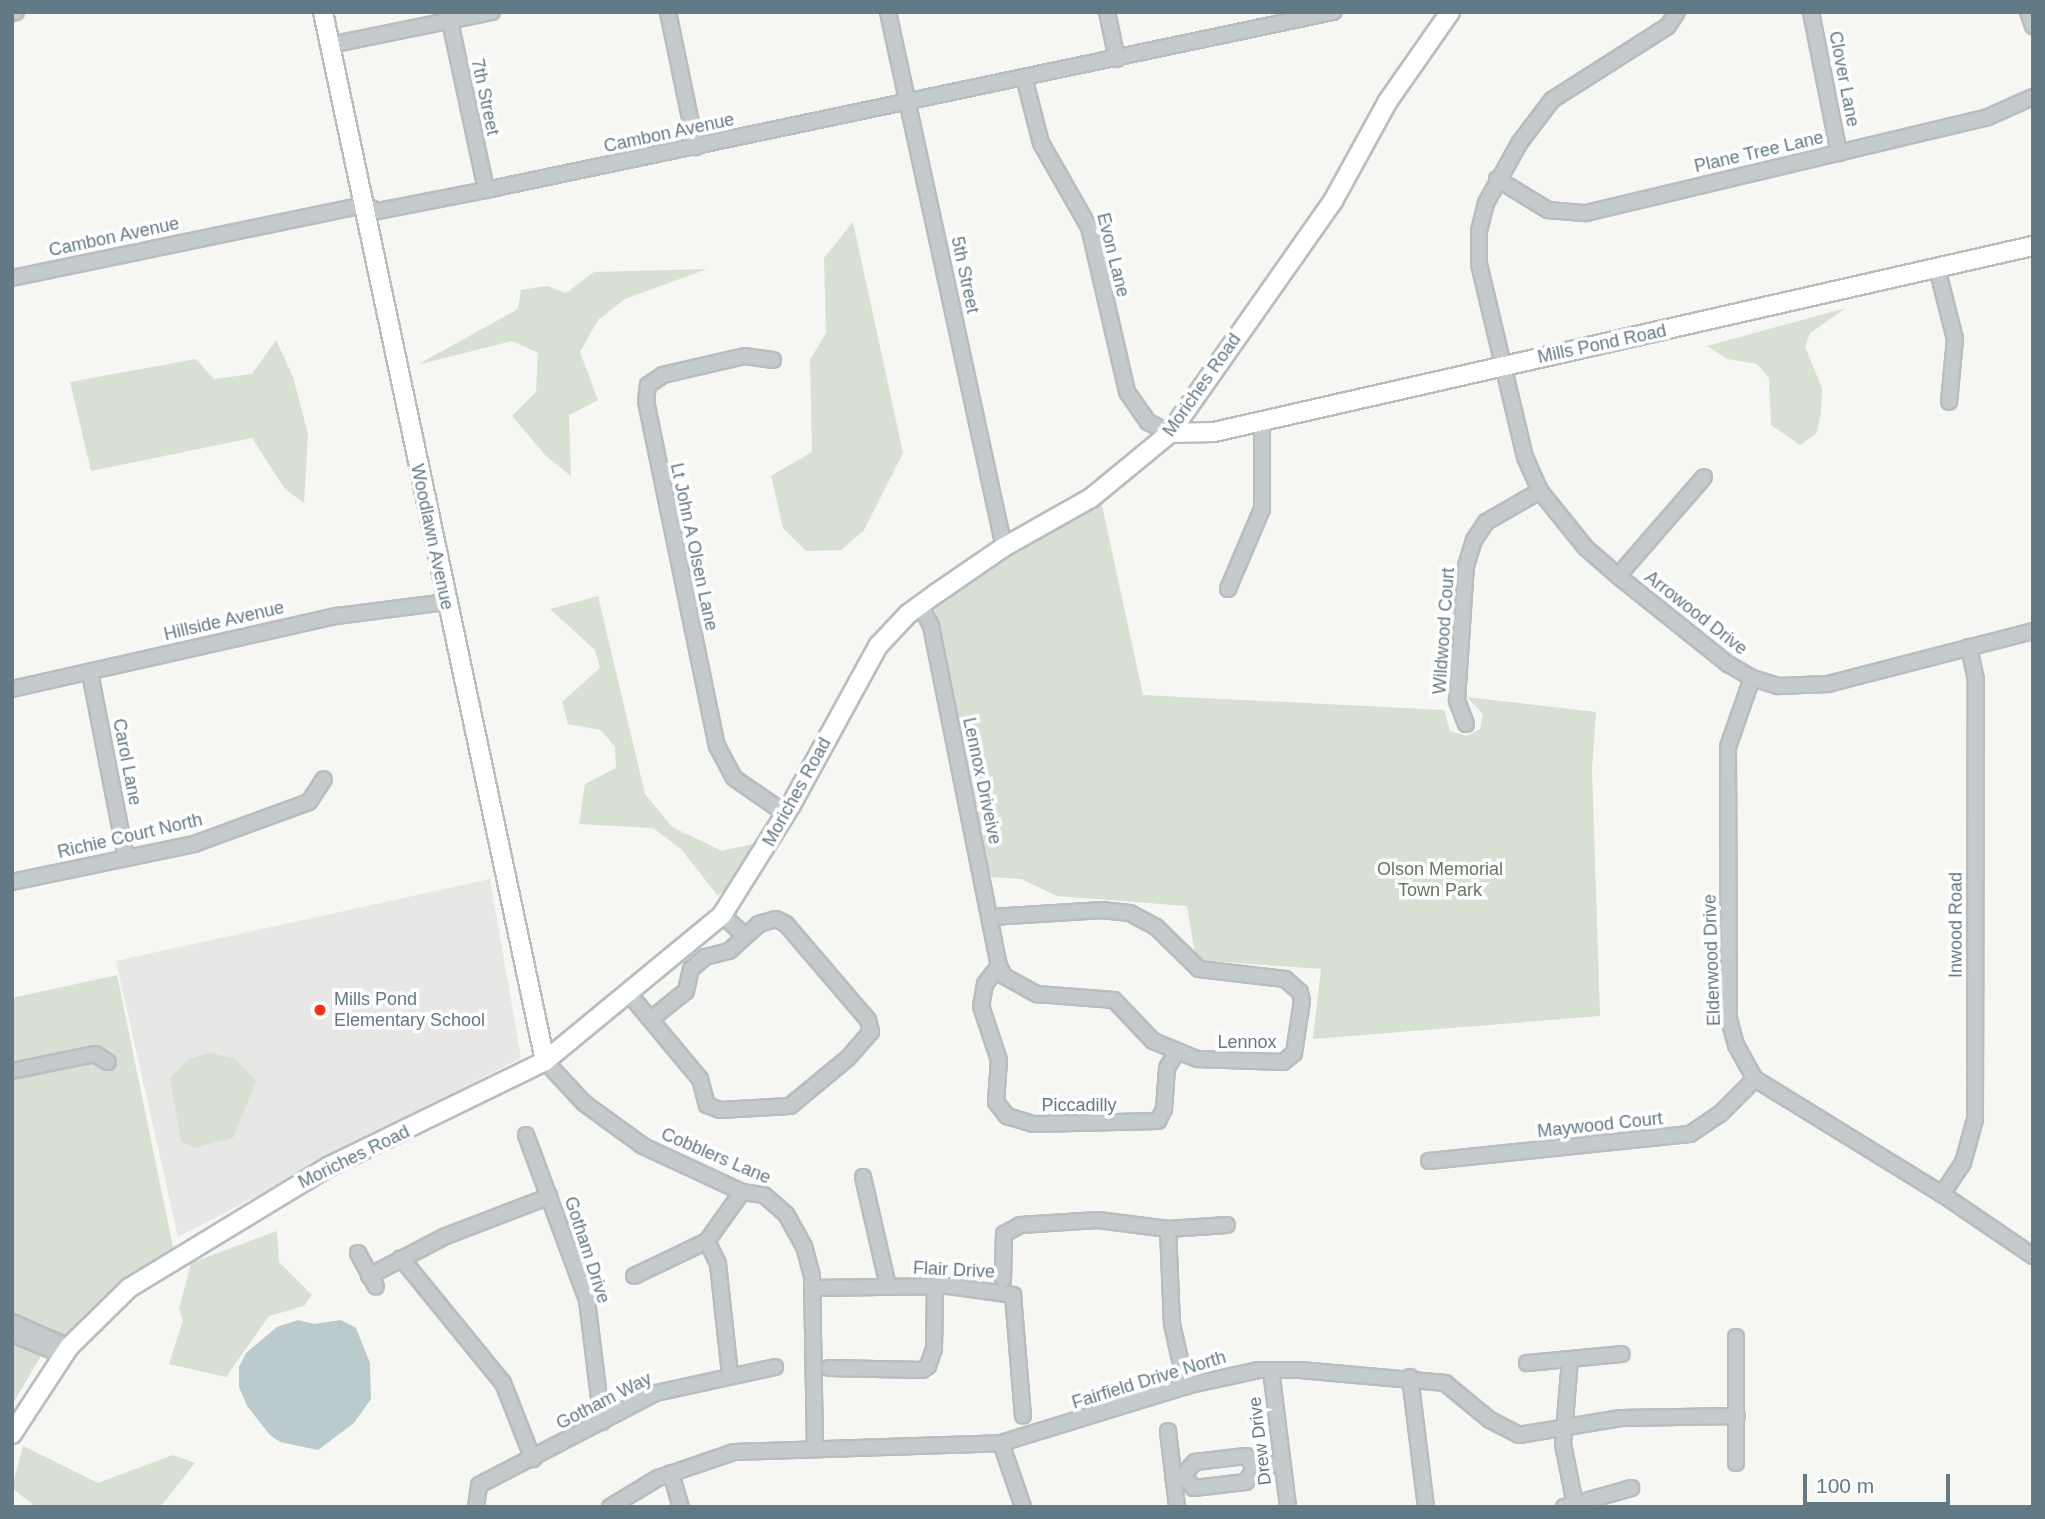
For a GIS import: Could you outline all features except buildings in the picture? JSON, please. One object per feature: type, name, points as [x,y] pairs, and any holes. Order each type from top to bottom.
[{"type":"main road","name":"Woodlawn Avenue","points":[[323,12],[545,1061]]},
{"type":"main road","name":"Moriches Road","points":[[12,1434],[66,1351],[129,1288],[256,1208],[328,1167],[545,1061],[630,995],[722,915],[786,814],[878,646],[920,605],[1004,547],[1091,498],[1170,433],[1333,201],[1388,101],[1450,12]]},
{"type":"main road","name":"Mills Pond Road","points":[[1170,433],[1214,432],[2033,246]]},
{"type":"street","points":[[330,46],[448,17],[492,12]]},
{"type":"street","points":[[668,12],[696,147]]},
{"type":"street","name":"5th Street","points":[[888,12],[1004,547]]},
{"type":"street","points":[[1107,12],[1117,59]]},
{"type":"street","name":"Arrowood Drive","points":[[1677,12],[1668,26],[1552,100],[1497,179],[1479,231],[1479,264],[1497,347],[1507,365],[1525,457],[1540,491],[1586,548],[1618,576],[1752,678],[1802,688],[2033,631]]},
{"type":"street","name":"Clover Lane","points":[[1811,12],[1839,153]]},
{"type":"street","points":[[2028,12],[2033,26]]},
{"type":"street","name":"Cambon Avenue","points":[[12,278],[364,205],[378,211],[485,190],[1329,13]]},
{"type":"street","name":"7th Street","points":[[448,17],[485,190]]},
{"type":"street","name":"Evon Lane","points":[[1024,76],[1041,143],[1089,227],[1127,392],[1148,422],[1170,433]]},
{"type":"street","name":"Plane Tree Lane","points":[[1497,179],[1548,210],[1586,213],[1988,117],[2033,97]]},
{"type":"street","points":[[1937,268],[1955,339],[1948,402]]},
{"type":"street","name":"Lt John A Olsen Lane","points":[[773,360],[745,356],[663,375],[648,385],[646,401],[717,747],[734,778],[786,814]]},
{"type":"street","points":[[1228,589],[1262,509],[1262,421]]},
{"type":"street","points":[[1618,576],[1704,477]]},
{"type":"street","name":"Wildwood Court","points":[[1466,724],[1457,700],[1470,553],[1486,522],[1540,491]]},
{"type":"street","name":"Hillside Avenue","points":[[12,689],[337,616],[446,602]]},
{"type":"street","name":"Lennox Driveive","points":[[920,605],[930,626],[999,966]]},
{"type":"street","name":"Inwood Road","points":[[1942,1194],[1963,1163],[1975,1119],[1976,680],[1969,648]]},
{"type":"street","name":"Carol Lane","points":[[90,673],[126,858]]},
{"type":"street","name":"Elderwood Drive","points":[[1752,678],[1728,747],[1729,1019],[1736,1045],[1755,1079],[1942,1194],[2033,1256]]},
{"type":"street","name":"Richie Court North","points":[[12,882],[194,844],[309,802],[324,779]]},
{"type":"street","name":"Lennox","points":[[991,917],[1103,910],[1130,913],[1156,927],[1199,969],[1286,979],[1300,992],[1303,1012],[1298,1040],[1294,1053],[1283,1062],[1211,1061],[1176,1053],[1153,1041],[1114,1000],[1025,991],[999,966]]},
{"type":"street","points":[[722,915],[745,936]]},
{"type":"street","points":[[630,995],[700,1079],[707,1105],[720,1110],[790,1106],[869,1037],[868,1020],[786,924],[768,919],[729,951],[698,963],[691,970],[686,990],[652,1019]]},
{"type":"street","name":"Piccadilly","points":[[999,966],[985,984],[981,1006],[999,1060],[996,1102],[1007,1116],[1048,1125],[1158,1121],[1164,1109],[1167,1068],[1176,1053]]},
{"type":"street","points":[[12,1071],[96,1054],[108,1062]]},
{"type":"street","name":"Cobblers Lane","points":[[545,1061],[584,1103],[629,1138],[741,1192],[764,1195],[786,1214],[804,1246],[813,1288],[815,1447]]},
{"type":"street","name":"Maywood Court","points":[[1429,1161],[1690,1134],[1720,1114],[1755,1079]]},
{"type":"street","name":"Gotham Drive","points":[[526,1135],[587,1300],[602,1422]]},
{"type":"street","points":[[863,1177],[888,1286]]},
{"type":"street","points":[[634,1276],[707,1241],[741,1192]]},
{"type":"street","points":[[358,1253],[372,1282],[401,1258],[446,1236],[550,1196]]},
{"type":"street","points":[[1003,1280],[1004,1234],[1020,1225],[1098,1220],[1168,1229],[1227,1225]]},
{"type":"street","points":[[1168,1229],[1172,1324],[1186,1386]]},
{"type":"street","points":[[707,1241],[718,1264],[730,1376]]},
{"type":"street","points":[[401,1258],[503,1383],[533,1459]]},
{"type":"street","points":[[829,1368],[922,1370],[929,1366],[934,1349],[935,1286]]},
{"type":"street","name":"Flair Drive","points":[[813,1288],[935,1286],[1013,1295],[1023,1416]]},
{"type":"street","points":[[12,1322],[66,1351]]},
{"type":"street","points":[[12,1334],[66,1351]]},
{"type":"street","points":[[1736,1337],[1737,1463]]},
{"type":"street","points":[[1527,1363],[1622,1354]]},
{"type":"street","points":[[1570,1360],[1563,1444],[1569,1505],[1631,1488]]},
{"type":"street","name":"Gotham Way","points":[[476,1507],[479,1485],[656,1393],[775,1367]]},
{"type":"street","name":"Fairfield Drive North","points":[[610,1507],[671,1473],[734,1452],[815,1447],[1000,1443],[1186,1386],[1236,1373],[1271,1370],[1410,1377],[1445,1383],[1496,1425],[1519,1435],[1642,1416],[1737,1416]]},
{"type":"street","name":"Drew Drive","points":[[1271,1370],[1288,1507]]},
{"type":"street","points":[[1410,1377],[1426,1507]]},
{"type":"street","points":[[1168,1431],[1178,1476],[1177,1507]]},
{"type":"street","points":[[1000,1443],[1023,1507]]},
{"type":"street","points":[[1178,1476],[1195,1462],[1246,1456],[1255,1467]]},
{"type":"street","points":[[1255,1467],[1282,1463]]},
{"type":"street","points":[[1178,1476],[1194,1488],[1246,1482],[1255,1467]]},
{"type":"street","points":[[671,1473],[681,1507]]},
{"type":"shaded area","name":"Mills Pond Elementary School","points":[[490,879],[521,1058],[178,1237],[116,961]]},
{"type":"shaded area","points":[[298,1320],[314,1324],[341,1320],[356,1328],[370,1363],[371,1399],[354,1423],[318,1450],[280,1442],[270,1435],[247,1406],[239,1387],[239,1367],[246,1353],[277,1327]]},
{"type":"green space","points":[[853,222],[903,453],[864,530],[841,550],[806,551],[783,528],[771,476],[812,452],[810,360],[826,333],[824,258]]},
{"type":"green space","points":[[707,269],[625,299],[598,320],[580,352],[598,400],[569,415],[571,476],[546,456],[512,416],[536,392],[538,353],[512,341],[417,365],[518,309],[521,290],[547,286],[566,293],[594,272]]},
{"type":"green space","points":[[1846,308],[1810,333],[1805,347],[1822,388],[1821,414],[1816,434],[1800,445],[1771,425],[1769,378],[1757,364],[1727,359],[1707,346]]},
{"type":"green space","points":[[276,340],[293,377],[308,434],[304,503],[285,489],[252,438],[91,471],[70,382],[196,359],[214,379],[252,374]]},
{"type":"green space","name":"Olson Memorial Town Park","points":[[1101,501],[1143,695],[1444,710],[1450,731],[1467,736],[1480,729],[1483,714],[1467,697],[1596,712],[1592,768],[1600,1016],[1313,1039],[1321,969],[1196,960],[1187,906],[1057,896],[1021,879],[990,877],[933,601]]},
{"type":"green space","points":[[598,596],[645,794],[672,827],[722,851],[757,843],[737,877],[718,896],[681,849],[653,828],[579,824],[585,784],[616,768],[615,747],[601,730],[568,724],[562,702],[600,668],[595,650],[550,609]]},
{"type":"green space","points":[[117,975],[173,1247],[41,1356],[12,1405],[12,998]]},
{"type":"green space","points":[[209,1053],[234,1058],[256,1081],[233,1138],[194,1148],[181,1141],[170,1078],[189,1059]]},
{"type":"green space","points":[[277,1231],[279,1262],[312,1295],[304,1306],[269,1316],[226,1377],[169,1364],[183,1320],[179,1309],[191,1263]]},
{"type":"green space","points":[[23,1446],[98,1483],[173,1455],[195,1463],[160,1507],[36,1507],[12,1488]]},
{"type":"place","name":"Mills Pond Elementary School","points":[[320,1010]]}]
